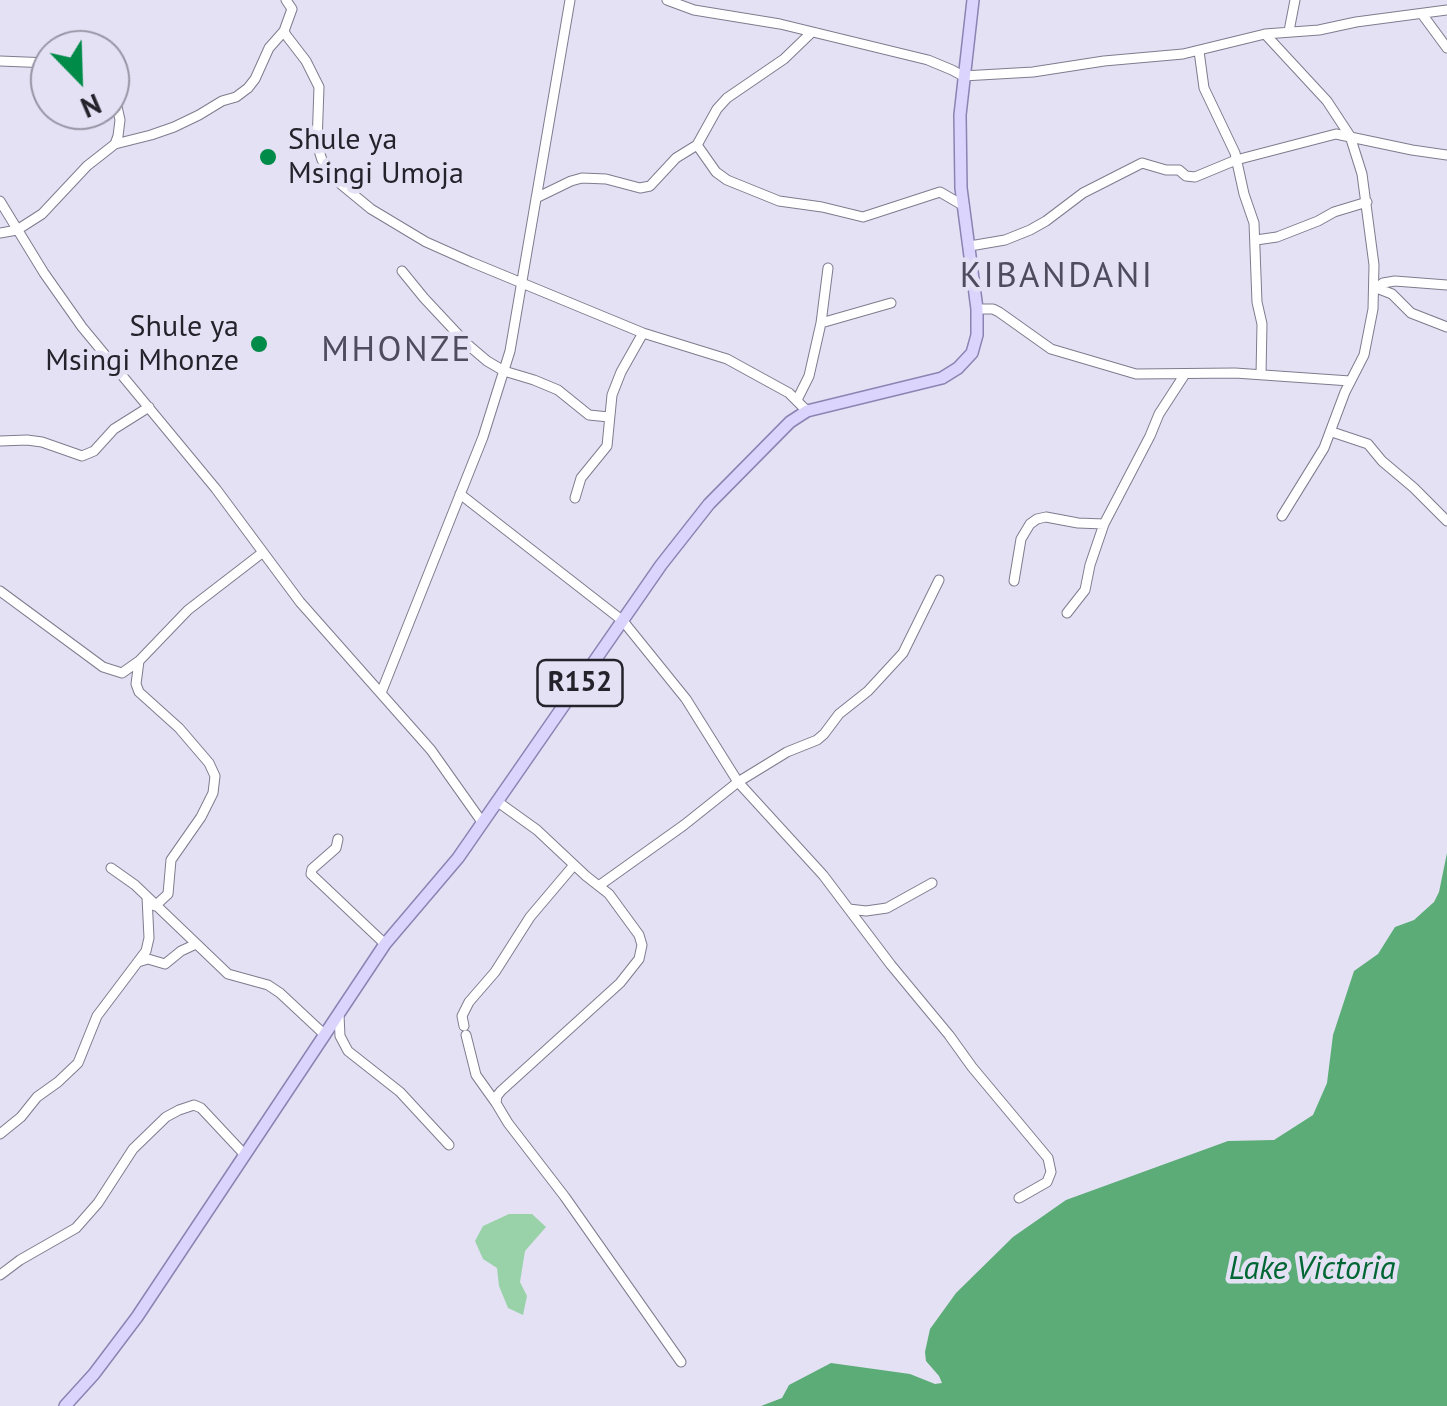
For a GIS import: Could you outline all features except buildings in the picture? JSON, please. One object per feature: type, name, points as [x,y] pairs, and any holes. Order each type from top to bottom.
[{"type":"main road","name":"R152","points":[[64,1406],[138,1317],[385,944],[442,879],[709,504],[790,422],[807,411],[942,378],[972,353],[977,335],[976,310],[960,148],[963,76],[973,0]]},
{"type":"street","points":[[0,233],[17,230],[48,209],[87,166],[115,144],[152,135],[200,115],[248,88],[268,48],[284,31],[292,9],[286,0]]},
{"type":"street","points":[[381,693],[482,437],[510,351],[570,0]]},
{"type":"street","points":[[668,0],[703,12],[768,22],[928,60],[963,76],[1183,54],[1265,34],[1319,30],[1447,10]]},
{"type":"street","points":[[1289,31],[1295,0]]},
{"type":"street","points":[[1422,14],[1447,48]]},
{"type":"street","points":[[284,31],[319,87],[317,144],[322,160],[337,182],[372,209],[426,242],[524,284],[643,334],[728,360],[797,400],[807,411]]},
{"type":"street","points":[[536,198],[582,178],[606,179],[640,188],[650,186],[676,158],[697,145],[727,98],[784,59],[812,32]]},
{"type":"street","points":[[1265,34],[1327,102],[1357,151],[1376,288],[1364,355],[1317,462],[1282,516]]},
{"type":"street","points":[[1199,51],[1204,88],[1232,144],[1254,223],[1256,290],[1262,324],[1261,375]]},
{"type":"street","points":[[0,61],[30,62]]},
{"type":"street","points":[[115,144],[120,130]]},
{"type":"street","points":[[970,246],[1005,240],[1030,230],[1083,193],[1136,164],[1179,170],[1191,178],[1236,160],[1326,136],[1350,136],[1447,154]]},
{"type":"street","points":[[1357,151],[1364,140]]},
{"type":"street","points":[[697,145],[716,172],[737,185],[779,201],[864,217],[940,192],[964,206]]},
{"type":"street","points":[[0,201],[60,297],[226,502],[300,602],[431,750],[482,822]]},
{"type":"street","points":[[1256,240],[1277,237],[1367,202]]},
{"type":"street","points":[[797,400],[809,376],[828,268]]},
{"type":"street","points":[[402,271],[467,344],[504,371],[558,390],[590,415],[609,417]]},
{"type":"street","points":[[1376,288],[1387,282],[1447,284]]},
{"type":"street","points":[[1376,288],[1392,294],[1411,313],[1447,326]]},
{"type":"street","points":[[820,324],[891,303]]},
{"type":"street","points":[[976,310],[999,312],[1041,343],[1064,354],[1136,374],[1261,375],[1350,381]]},
{"type":"street","points":[[575,498],[580,478],[607,446],[616,384],[643,334]]},
{"type":"street","points":[[1066,614],[1085,590],[1104,524],[1159,414],[1185,374]]},
{"type":"street","points":[[0,441],[42,442],[82,456],[94,451],[114,429],[149,407]]},
{"type":"street","points":[[1332,432],[1368,444],[1447,521]]},
{"type":"street","points":[[460,494],[623,621],[686,699],[738,782],[795,842],[1048,1158],[1051,1172],[1046,1182],[1019,1198]]},
{"type":"street","points":[[1014,580],[1021,539],[1037,519],[1104,524]]},
{"type":"street","points":[[0,591],[103,667],[122,673],[139,661],[188,610],[262,553]]},
{"type":"street","points":[[600,885],[738,782],[787,752],[817,740],[846,707],[868,691],[904,654],[939,580]]},
{"type":"street","points":[[139,661],[139,692],[179,728],[209,762],[215,776],[214,793],[190,836],[170,860],[168,894],[155,906]]},
{"type":"street","points":[[496,1103],[501,1090],[620,984],[639,960],[642,946],[640,935],[600,885],[498,802]]},
{"type":"street","points":[[338,839],[336,848],[312,868],[312,874],[385,944]]},
{"type":"street","points":[[574,864],[530,917],[495,972],[468,1002],[462,1016],[465,1031],[476,1074],[681,1362]]},
{"type":"street","points":[[111,868],[228,974],[280,993],[325,1034]]},
{"type":"street","points":[[849,909],[887,908],[932,883]]},
{"type":"street","points":[[0,1134],[78,1063],[97,1016],[146,951],[147,897]]},
{"type":"street","points":[[138,962],[148,959],[165,964],[196,944]]},
{"type":"street","points":[[339,1012],[340,1036],[348,1052],[400,1092],[449,1145]]},
{"type":"street","points":[[0,1275],[76,1228],[104,1195],[132,1149],[179,1110],[200,1108],[245,1155]]},
{"type":"shaded area","points":[[509,1214],[532,1214],[546,1227],[525,1251],[520,1282],[527,1296],[523,1315],[508,1308],[497,1268],[483,1259],[475,1241],[483,1226]]},
{"type":"water","name":"Lake Victoria","points":[[1447,853],[1447,1406],[761,1406],[782,1398],[789,1385],[831,1363],[910,1374],[942,1383],[926,1361],[930,1329],[956,1293],[1013,1237],[1066,1200],[1228,1141],[1274,1140],[1313,1115],[1327,1083],[1333,1035],[1354,971],[1378,954],[1395,927],[1414,920],[1434,902]]},
{"type":"place","name":"Shule ya Msingi Umoja","points":[[268,157]]},
{"type":"place","name":"Shule ya Msingi Mhonze","points":[[259,344]]},
{"type":"district","name":"KIBANDANI","points":[[1057,277]]},
{"type":"district","name":"MHONZE","points":[[397,351]]}]
